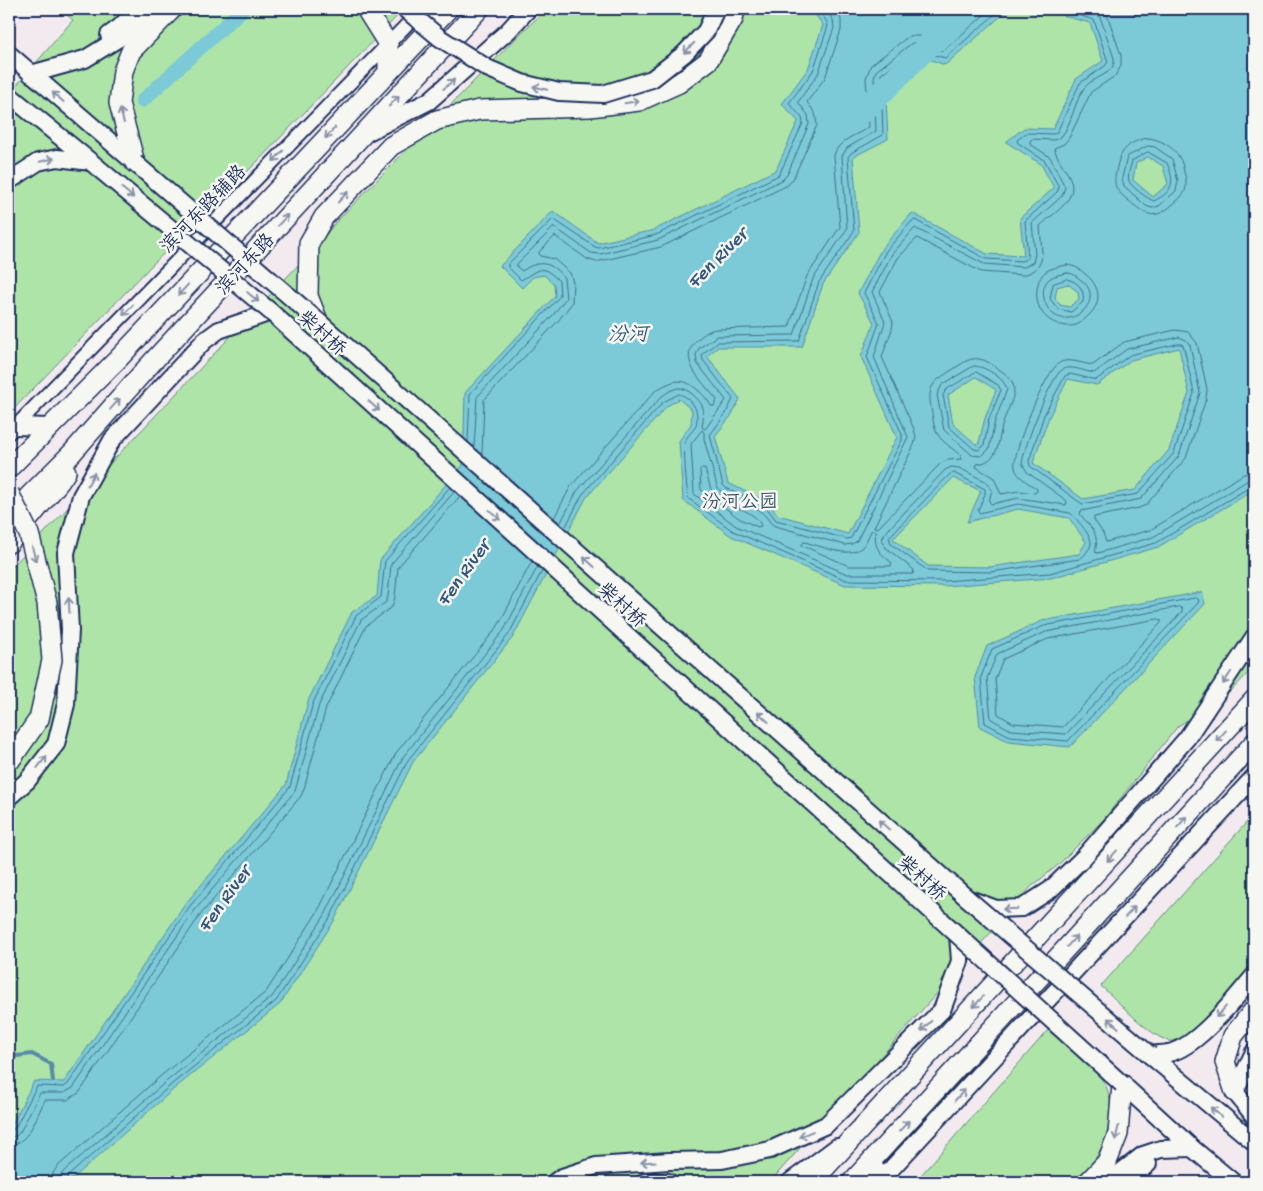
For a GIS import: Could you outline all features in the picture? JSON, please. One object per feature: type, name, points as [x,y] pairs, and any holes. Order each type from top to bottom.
[{"type":"highway","points":[[135,163],[119,103],[123,71],[131,51],[172,9]]},
{"type":"highway","points":[[366,9],[388,44],[388,72]]},
{"type":"highway","name":"滨河东路","points":[[9,468],[119,358],[448,9]]},
{"type":"highway","name":"滨河东路","points":[[9,516],[72,453],[145,370],[479,9]]},
{"type":"highway","points":[[318,321],[308,296],[308,243],[324,217],[391,146],[437,120],[479,110],[590,107],[639,101],[679,84],[708,61],[733,19],[735,9]]},
{"type":"highway","points":[[9,543],[60,481],[93,429]]},
{"type":"highway","points":[[9,493],[29,534],[48,603],[52,660],[39,719],[9,762]]},
{"type":"highway","points":[[812,1182],[1254,700]]},
{"type":"highway","points":[[852,1182],[1254,743]]},
{"type":"highway","points":[[1234,1092],[1225,1062],[1233,1036],[1254,1010]]},
{"type":"highway","points":[[1088,1182],[1107,1162],[1118,1134],[1122,1084]]},
{"type":"highway","points":[[871,1162],[880,1182]]},
{"type":"main road","points":[[31,74],[93,47],[120,27],[138,9]]},
{"type":"main road","points":[[31,74],[85,59],[139,26],[155,9]]},
{"type":"main road","points":[[406,9],[448,43],[487,68],[522,83],[559,92],[604,94],[652,79],[684,54],[706,31],[716,9]]},
{"type":"main road","points":[[362,135],[429,101],[508,31],[528,9]]},
{"type":"main road","name":"柴村桥","points":[[9,54],[318,321],[967,898],[1254,1142]]},
{"type":"main road","name":"柴村桥","points":[[9,95],[271,312],[1192,1148],[1233,1182]]},
{"type":"main road","points":[[9,181],[38,162],[57,158],[91,162]]},
{"type":"main road","points":[[9,797],[27,781],[56,744],[66,704],[70,630],[66,553],[81,496],[112,440],[204,341],[220,330],[271,312]]},
{"type":"main road","points":[[11,428],[50,427]]},
{"type":"main road","points":[[967,898],[996,909],[1022,908],[1050,890],[1084,857],[1187,738],[1254,637]]},
{"type":"main road","points":[[880,1182],[1254,777]]},
{"type":"main road","points":[[555,1182],[562,1177],[596,1166],[732,1158],[770,1150],[826,1125],[942,1010],[960,961],[958,935]]},
{"type":"main road","points":[[1150,1055],[1169,1053],[1187,1045],[1205,1030],[1254,976]]},
{"type":"main road","points":[[1254,1052],[1234,1092],[1254,1116]]},
{"type":"main road","points":[[790,1182],[862,1129]]},
{"type":"main road","points":[[1108,1182],[1143,1155],[1161,1149],[1192,1148]]},
{"type":"main road","points":[[1126,1182],[1155,1159],[1192,1148]]},
{"type":"main road","points":[[645,1182],[670,1182]]},
{"type":"street","name":"滨河东路辅路","points":[[11,428],[422,9]]},
{"type":"green space","points":[[60,9],[404,9],[256,163],[150,267],[9,414],[9,94],[73,20]]},
{"type":"green space","name":"汾河公园","points":[[547,9],[1254,9],[1254,667],[1228,694],[1178,726],[1104,819],[1058,865],[1031,887],[770,1182],[9,1182],[9,570],[322,240],[335,223],[522,32]]},
{"type":"green space","points":[[1254,814],[1254,963],[1227,996],[1190,1033],[1178,1040],[1169,1041],[1161,1038],[1143,1025],[1101,986]]},
{"type":"green space","points":[[1048,1030],[1100,1077],[1106,1086],[1111,1107],[1108,1130],[1100,1151],[1092,1163],[1072,1182],[915,1182]]},
{"type":"water","name":"汾河","points":[[811,9],[1009,9],[945,65],[915,54],[885,77],[888,139],[853,157],[859,232],[823,284],[802,347],[718,347],[707,356],[740,399],[731,416],[715,436],[728,483],[769,503],[778,515],[848,534],[897,437],[861,357],[874,323],[858,293],[882,248],[912,213],[987,254],[1024,256],[1020,218],[1054,188],[1041,164],[1006,142],[1024,128],[1053,129],[1076,79],[1103,61],[1090,23],[1057,14],[1050,9],[1254,9],[1254,490],[1158,547],[1051,578],[945,586],[845,585],[731,536],[683,500],[679,441],[691,424],[692,410],[679,399],[667,406],[586,498],[513,637],[413,762],[334,921],[280,1004],[175,1088],[69,1182],[9,1182],[9,1130],[34,1081],[64,1082],[186,903],[286,785],[308,701],[352,612],[377,596],[380,560],[463,465],[465,393],[555,296],[554,284],[544,275],[533,277],[522,288],[500,266],[553,211],[598,243],[654,230],[776,170],[798,121],[782,104],[808,69],[823,25]],"holes":[[[1148,157],[1163,166],[1168,184],[1153,197],[1133,180],[1136,163]],[[1068,284],[1078,292],[1079,299],[1070,307],[1060,305],[1055,298],[1057,287]],[[1179,348],[1189,393],[1169,450],[1135,490],[1083,499],[1033,463],[1049,417],[1068,379],[1097,385],[1131,360]],[[976,377],[996,390],[985,418],[978,446],[953,424],[948,395]],[[953,478],[981,491],[967,522],[1018,509],[1069,518],[1086,542],[1079,554],[990,567],[928,566],[893,539]]]},
{"type":"water","points":[[1202,592],[1205,604],[1070,747],[1008,741],[980,727],[975,677],[987,646],[1042,621]]},
{"type":"waterway","points":[[142,101],[243,9]]},
{"type":"waterway","name":"Fen River","points":[[863,111],[965,9]]},
{"type":"waterway","points":[[9,1057],[32,1054],[51,1064],[53,1081]]}]
